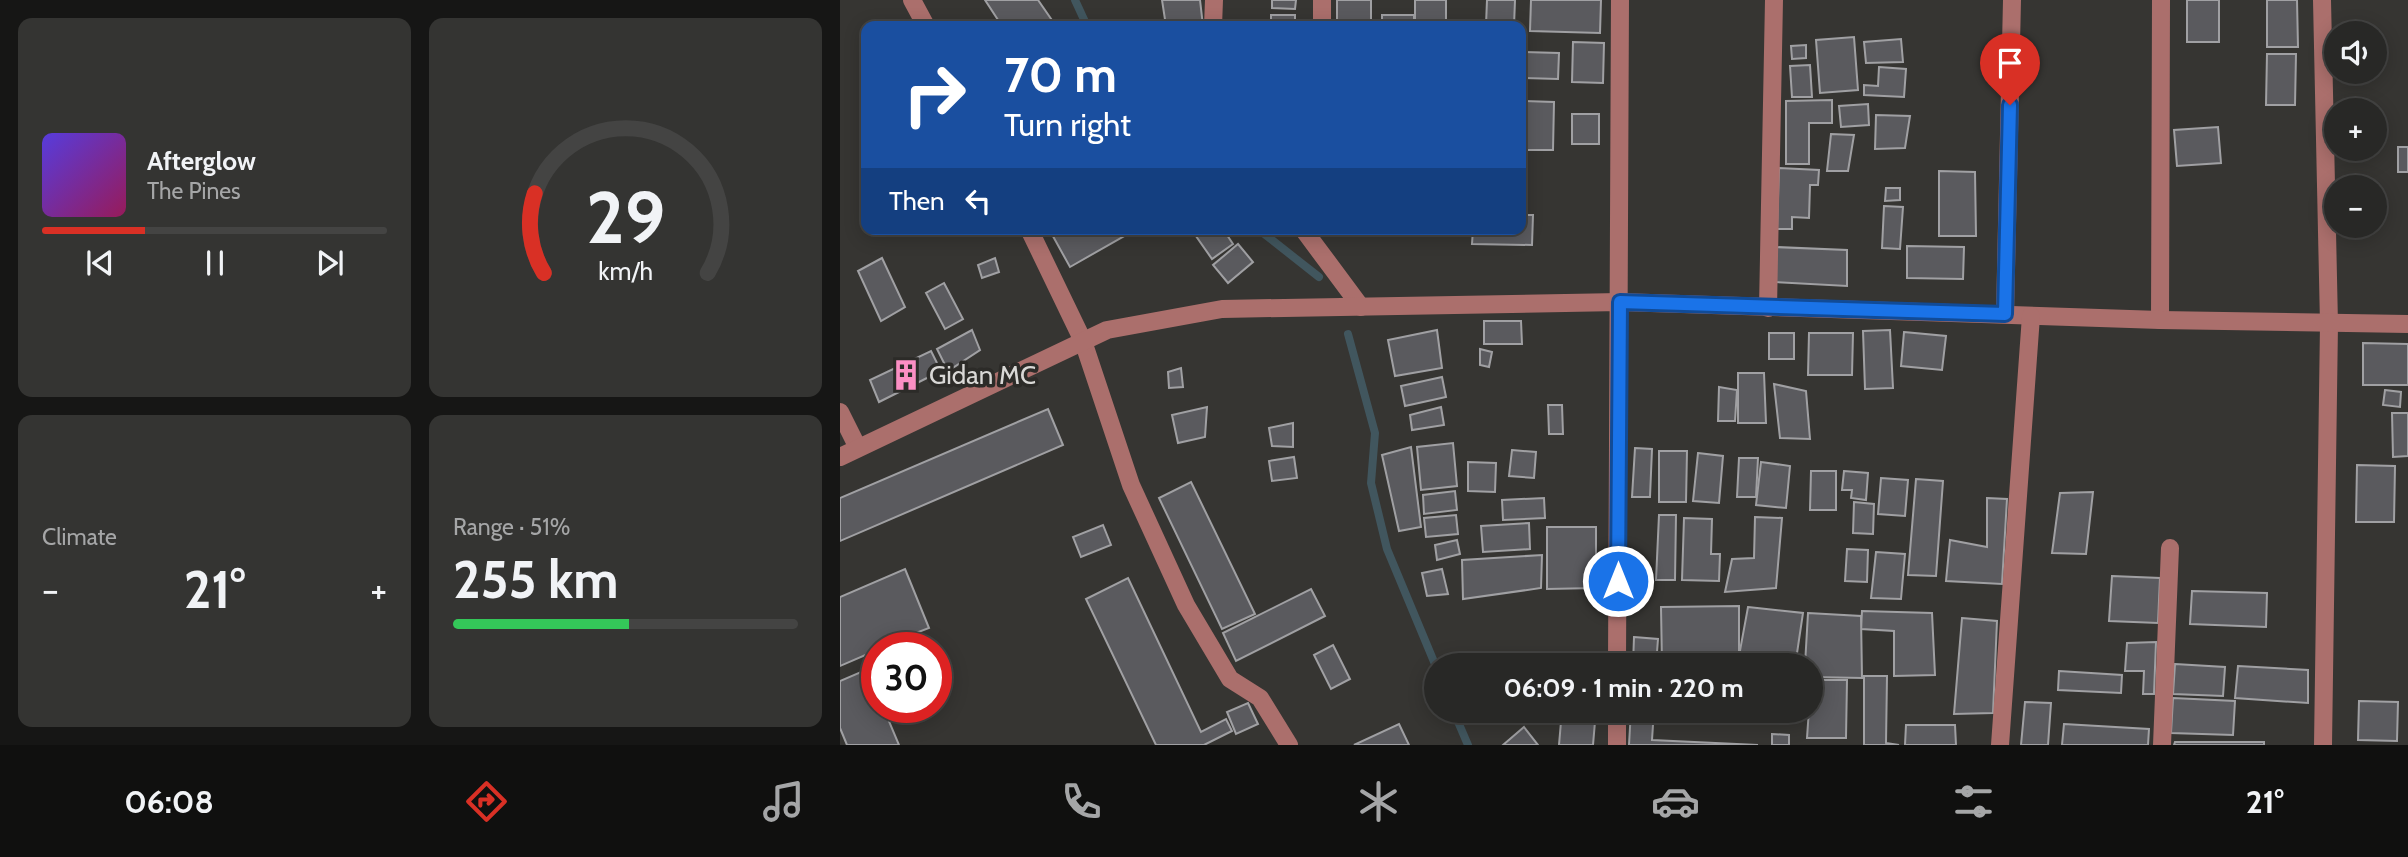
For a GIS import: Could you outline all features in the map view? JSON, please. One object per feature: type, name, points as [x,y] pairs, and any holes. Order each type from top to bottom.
[{"type":"street","points":[[912,0],[923,21]]},
{"type":"street","points":[[1213,0],[1213,21]]},
{"type":"street","points":[[1322,0],[1322,21]]},
{"type":"street","points":[[1617,653],[1620,0]]},
{"type":"street","points":[[1768,307],[1774,0]]},
{"type":"street","points":[[2005,314],[2012,0]]},
{"type":"street","points":[[2161,0],[2161,320]]},
{"type":"street","points":[[2322,0],[2329,324],[2323,745]]},
{"type":"street","points":[[1032,235],[1083,341],[1131,485],[1186,605],[1230,679],[1260,698],[1289,745]]},
{"type":"street","points":[[1305,235],[1361,307]]},
{"type":"street","points":[[840,457],[1107,330],[1222,309],[1620,302],[2161,320],[2408,324]]},
{"type":"street","points":[[2000,745],[2031,316]]},
{"type":"street","points":[[840,412],[858,448]]},
{"type":"street","points":[[2162,745],[2170,548]]},
{"type":"street","points":[[1617,723],[1617,745]]},
{"type":"building","points":[[985,0],[1038,0],[1053,21],[999,21]]},
{"type":"building","points":[[1162,0],[1200,0],[1202,21],[1165,21]]},
{"type":"building","points":[[1272,0],[1296,0],[1295,9],[1272,8]]},
{"type":"building","points":[[1337,0],[1371,0],[1371,21],[1337,21]]},
{"type":"building","points":[[1415,0],[1446,0],[1446,21],[1415,21]]},
{"type":"building","points":[[1487,0],[1515,0],[1514,21],[1486,21]]},
{"type":"building","points":[[1531,0],[1601,0],[1600,33],[1530,31]]},
{"type":"building","points":[[2187,0],[2219,0],[2219,42],[2187,42]]},
{"type":"building","points":[[2267,0],[2297,0],[2298,47],[2267,47]]},
{"type":"building","points":[[1271,15],[1295,15],[1295,21],[1271,21]]},
{"type":"building","points":[[1382,15],[1414,15],[1414,21],[1382,21]]},
{"type":"building","points":[[1854,37],[1858,90],[1820,93],[1816,40]]},
{"type":"building","points":[[1901,39],[1903,62],[1866,63],[1864,42]]},
{"type":"building","points":[[1573,42],[1604,43],[1603,83],[1572,82]]},
{"type":"building","points":[[1806,45],[1806,58],[1792,59],[1791,46]]},
{"type":"building","points":[[1526,52],[1559,53],[1558,79],[1526,78]]},
{"type":"building","points":[[2267,54],[2296,54],[2295,105],[2266,105]]},
{"type":"building","points":[[1810,65],[1812,97],[1792,97],[1790,66]]},
{"type":"building","points":[[1879,67],[1906,69],[1904,97],[1864,95],[1864,85],[1878,86]]},
{"type":"building","points":[[1832,100],[1832,123],[1809,123],[1809,164],[1786,164],[1786,101]]},
{"type":"building","points":[[1526,101],[1554,102],[1553,150],[1526,150]]},
{"type":"building","points":[[1868,104],[1869,125],[1841,127],[1839,106]]},
{"type":"building","points":[[1572,114],[1599,114],[1599,144],[1572,144]]},
{"type":"building","points":[[1876,115],[1910,116],[1905,148],[1875,149]]},
{"type":"building","points":[[2218,127],[2221,163],[2177,166],[2174,130]]},
{"type":"building","points":[[1831,134],[1854,135],[1848,171],[1827,171]]},
{"type":"building","points":[[2398,147],[2408,147],[2408,172],[2398,172]]},
{"type":"building","points":[[1779,168],[1819,170],[1818,185],[1810,185],[1809,218],[1792,217],[1792,229],[1777,229]]},
{"type":"building","points":[[1939,171],[1975,172],[1976,236],[1939,236]]},
{"type":"building","points":[[1886,188],[1900,188],[1900,200],[1885,201]]},
{"type":"building","points":[[1884,206],[1903,207],[1900,249],[1882,248]]},
{"type":"building","points":[[1526,215],[1533,215],[1532,245],[1472,244],[1473,235],[1526,235]]},
{"type":"building","points":[[1052,235],[1126,235],[1070,267]]},
{"type":"building","points":[[1195,235],[1227,235],[1233,244],[1212,259]]},
{"type":"building","points":[[1238,244],[1253,262],[1228,283],[1213,265]]},
{"type":"building","points":[[1907,246],[1964,247],[1963,279],[1907,278]]},
{"type":"building","points":[[1775,247],[1847,250],[1847,286],[1774,282]]},
{"type":"building","points":[[882,258],[905,307],[881,321],[858,271]]},
{"type":"building","points":[[995,258],[999,272],[982,278],[978,265]]},
{"type":"building","points":[[944,283],[963,319],[945,329],[926,293]]},
{"type":"building","points":[[1484,321],[1521,321],[1522,344],[1484,344]]},
{"type":"building","points":[[972,330],[980,350],[948,371],[937,349]]},
{"type":"building","points":[[1437,330],[1442,368],[1395,376],[1388,340]]},
{"type":"building","points":[[1890,330],[1893,388],[1865,389],[1863,331]]},
{"type":"building","points":[[1904,332],[1946,336],[1942,370],[1901,366]]},
{"type":"building","points":[[1769,333],[1794,333],[1794,359],[1769,359]]},
{"type":"building","points":[[1809,333],[1853,333],[1852,375],[1808,375]]},
{"type":"building","points":[[2363,343],[2408,344],[2408,385],[2363,385]]},
{"type":"building","points":[[1480,349],[1492,352],[1489,367],[1480,365]]},
{"type":"building","name":"Gidan MC","points":[[931,351],[941,371],[879,402],[870,380]]},
{"type":"building","points":[[1181,368],[1183,387],[1169,388],[1168,372]]},
{"type":"building","points":[[1738,373],[1764,373],[1766,423],[1738,423]]},
{"type":"building","points":[[1442,377],[1446,397],[1405,406],[1401,386]]},
{"type":"building","points":[[1774,384],[1806,391],[1810,439],[1780,438]]},
{"type":"building","points":[[1719,387],[1737,390],[1735,421],[1718,421]]},
{"type":"building","points":[[2385,390],[2401,392],[2400,407],[2383,405]]},
{"type":"building","points":[[1548,405],[1562,405],[1563,434],[1549,434]]},
{"type":"building","points":[[1207,407],[1205,437],[1178,443],[1172,415]]},
{"type":"building","points":[[1441,407],[1444,425],[1412,430],[1410,415]]},
{"type":"building","points":[[1048,409],[1063,445],[840,541],[840,498]]},
{"type":"building","points":[[2392,413],[2408,413],[2408,456],[2393,457]]},
{"type":"building","points":[[1293,423],[1293,447],[1272,446],[1269,428]]},
{"type":"building","points":[[1453,443],[1457,486],[1421,490],[1417,447]]},
{"type":"building","points":[[1411,447],[1421,527],[1399,531],[1382,455]]},
{"type":"building","points":[[1635,448],[1652,449],[1650,497],[1632,497]]},
{"type":"building","points":[[1512,450],[1536,452],[1534,478],[1509,476]]},
{"type":"building","points":[[1659,451],[1687,451],[1686,502],[1659,502]]},
{"type":"building","points":[[1698,453],[1723,456],[1719,503],[1693,501]]},
{"type":"building","points":[[1294,457],[1297,478],[1272,481],[1269,461]]},
{"type":"building","points":[[1739,458],[1758,458],[1756,497],[1737,497]]},
{"type":"building","points":[[1468,462],[1496,463],[1495,492],[1468,491]]},
{"type":"building","points":[[1761,462],[1790,466],[1786,508],[1756,505]]},
{"type":"building","points":[[2357,465],[2395,466],[2394,522],[2356,522]]},
{"type":"building","points":[[1811,471],[1836,471],[1836,510],[1810,510]]},
{"type":"building","points":[[1844,471],[1868,473],[1866,500],[1851,498],[1852,490],[1842,490]]},
{"type":"building","points":[[1881,478],[1908,480],[1905,516],[1878,514]]},
{"type":"building","points":[[1916,479],[1943,481],[1936,576],[1908,575]]},
{"type":"building","points":[[1191,482],[1255,614],[1222,629],[1159,498]]},
{"type":"building","points":[[1455,491],[1457,510],[1424,514],[1423,495]]},
{"type":"building","points":[[2093,492],[2086,554],[2052,553],[2060,493]]},
{"type":"building","points":[[1544,498],[1545,518],[1503,520],[1502,500]]},
{"type":"building","points":[[1987,498],[2007,499],[2002,584],[1946,581],[1950,540],[1987,547]]},
{"type":"building","points":[[1854,502],[1874,504],[1873,534],[1853,533]]},
{"type":"building","points":[[1456,515],[1458,534],[1426,537],[1424,518]]},
{"type":"building","points":[[1659,515],[1676,515],[1675,580],[1656,580]]},
{"type":"building","points":[[1755,517],[1782,518],[1776,588],[1725,592],[1732,559],[1754,558]]},
{"type":"building","points":[[1684,518],[1712,519],[1711,554],[1720,554],[1719,581],[1682,580]]},
{"type":"building","points":[[1529,523],[1530,549],[1483,552],[1481,526]]},
{"type":"building","points":[[1103,525],[1111,545],[1081,557],[1073,537]]},
{"type":"building","points":[[1547,527],[1596,527],[1596,588],[1547,589]]},
{"type":"building","points":[[1457,540],[1460,554],[1437,560],[1435,545]]},
{"type":"building","points":[[1847,549],[1868,550],[1867,582],[1845,581]]},
{"type":"building","points":[[1876,552],[1905,554],[1901,599],[1871,598]]},
{"type":"building","points":[[1542,555],[1541,588],[1463,599],[1462,560]]},
{"type":"building","points":[[905,569],[929,628],[919,632],[861,632],[861,657],[840,666],[840,597]]},
{"type":"building","points":[[1442,569],[1448,594],[1427,596],[1422,573]]},
{"type":"building","points":[[2112,576],[2160,578],[2158,623],[2109,621]]},
{"type":"building","points":[[1128,578],[1201,732],[1226,719],[1232,731],[1204,745],[1156,745],[1086,599]]},
{"type":"building","points":[[1311,589],[1325,616],[1236,661],[1223,633]]},
{"type":"building","points":[[2192,591],[2267,593],[2266,627],[2190,624]]},
{"type":"building","points":[[1739,606],[1739,653],[1662,653],[1661,607]]},
{"type":"building","points":[[1748,607],[1803,613],[1797,653],[1740,653]]},
{"type":"building","points":[[1862,611],[1932,613],[1935,675],[1894,676],[1894,631],[1861,629]]},
{"type":"building","points":[[1808,613],[1861,616],[1862,678],[1823,677],[1823,653],[1806,653]]},
{"type":"building","points":[[1962,618],[1997,621],[1993,713],[1954,714]]},
{"type":"building","points":[[1634,637],[1658,639],[1657,653],[1633,653]]},
{"type":"building","points":[[2156,642],[2154,694],[2143,694],[2144,671],[2125,671],[2127,643]]},
{"type":"building","points":[[1333,645],[1350,679],[1331,689],[1314,655]]},
{"type":"building","points":[[2175,664],[2225,667],[2223,696],[2173,694]]},
{"type":"building","points":[[2238,666],[2308,670],[2308,703],[2235,698]]},
{"type":"building","points":[[2059,671],[2122,675],[2121,693],[2058,690]]},
{"type":"building","points":[[861,672],[861,723],[890,723],[899,745],[847,745],[840,728],[840,681]]},
{"type":"building","points":[[1864,676],[1887,676],[1886,743],[1899,745],[1864,745]]},
{"type":"building","points":[[1823,680],[1847,680],[1846,738],[1807,738],[1808,723],[1823,723]]},
{"type":"building","points":[[2173,698],[2235,701],[2233,735],[2171,733]]},
{"type":"building","points":[[2359,701],[2398,702],[2397,741],[2358,740]]},
{"type":"building","points":[[2025,702],[2051,703],[2048,745],[2021,745]]},
{"type":"building","points":[[1248,703],[1258,724],[1236,734],[1227,712]]},
{"type":"building","points":[[1561,723],[1595,723],[1593,745],[1559,745]]},
{"type":"building","points":[[1630,723],[1653,723],[1652,740],[1758,745],[1629,745]]},
{"type":"building","points":[[1399,724],[1409,745],[1354,745]]},
{"type":"building","points":[[2064,724],[2149,729],[2148,745],[2062,745]]},
{"type":"building","points":[[1906,725],[1955,725],[1956,745],[1905,745]]},
{"type":"building","points":[[1524,727],[1538,745],[1503,745]]},
{"type":"building","points":[[1772,734],[1789,735],[1789,745],[1772,745]]},
{"type":"building","points":[[2175,742],[2264,742],[2264,745],[2174,745]]},
{"type":"waterway","points":[[1075,0],[1085,21]]},
{"type":"waterway","points":[[1266,235],[1319,277]]},
{"type":"waterway","points":[[1348,334],[1375,433],[1371,483],[1387,549],[1430,653]]},
{"type":"waterway","points":[[1459,723],[1468,745]]},
{"type":"place","name":"Gidan MC","points":[[906,375]]},
{"type":"route","points":[[1618,581],[1620,302],[2005,314],[2010,105]]}]
